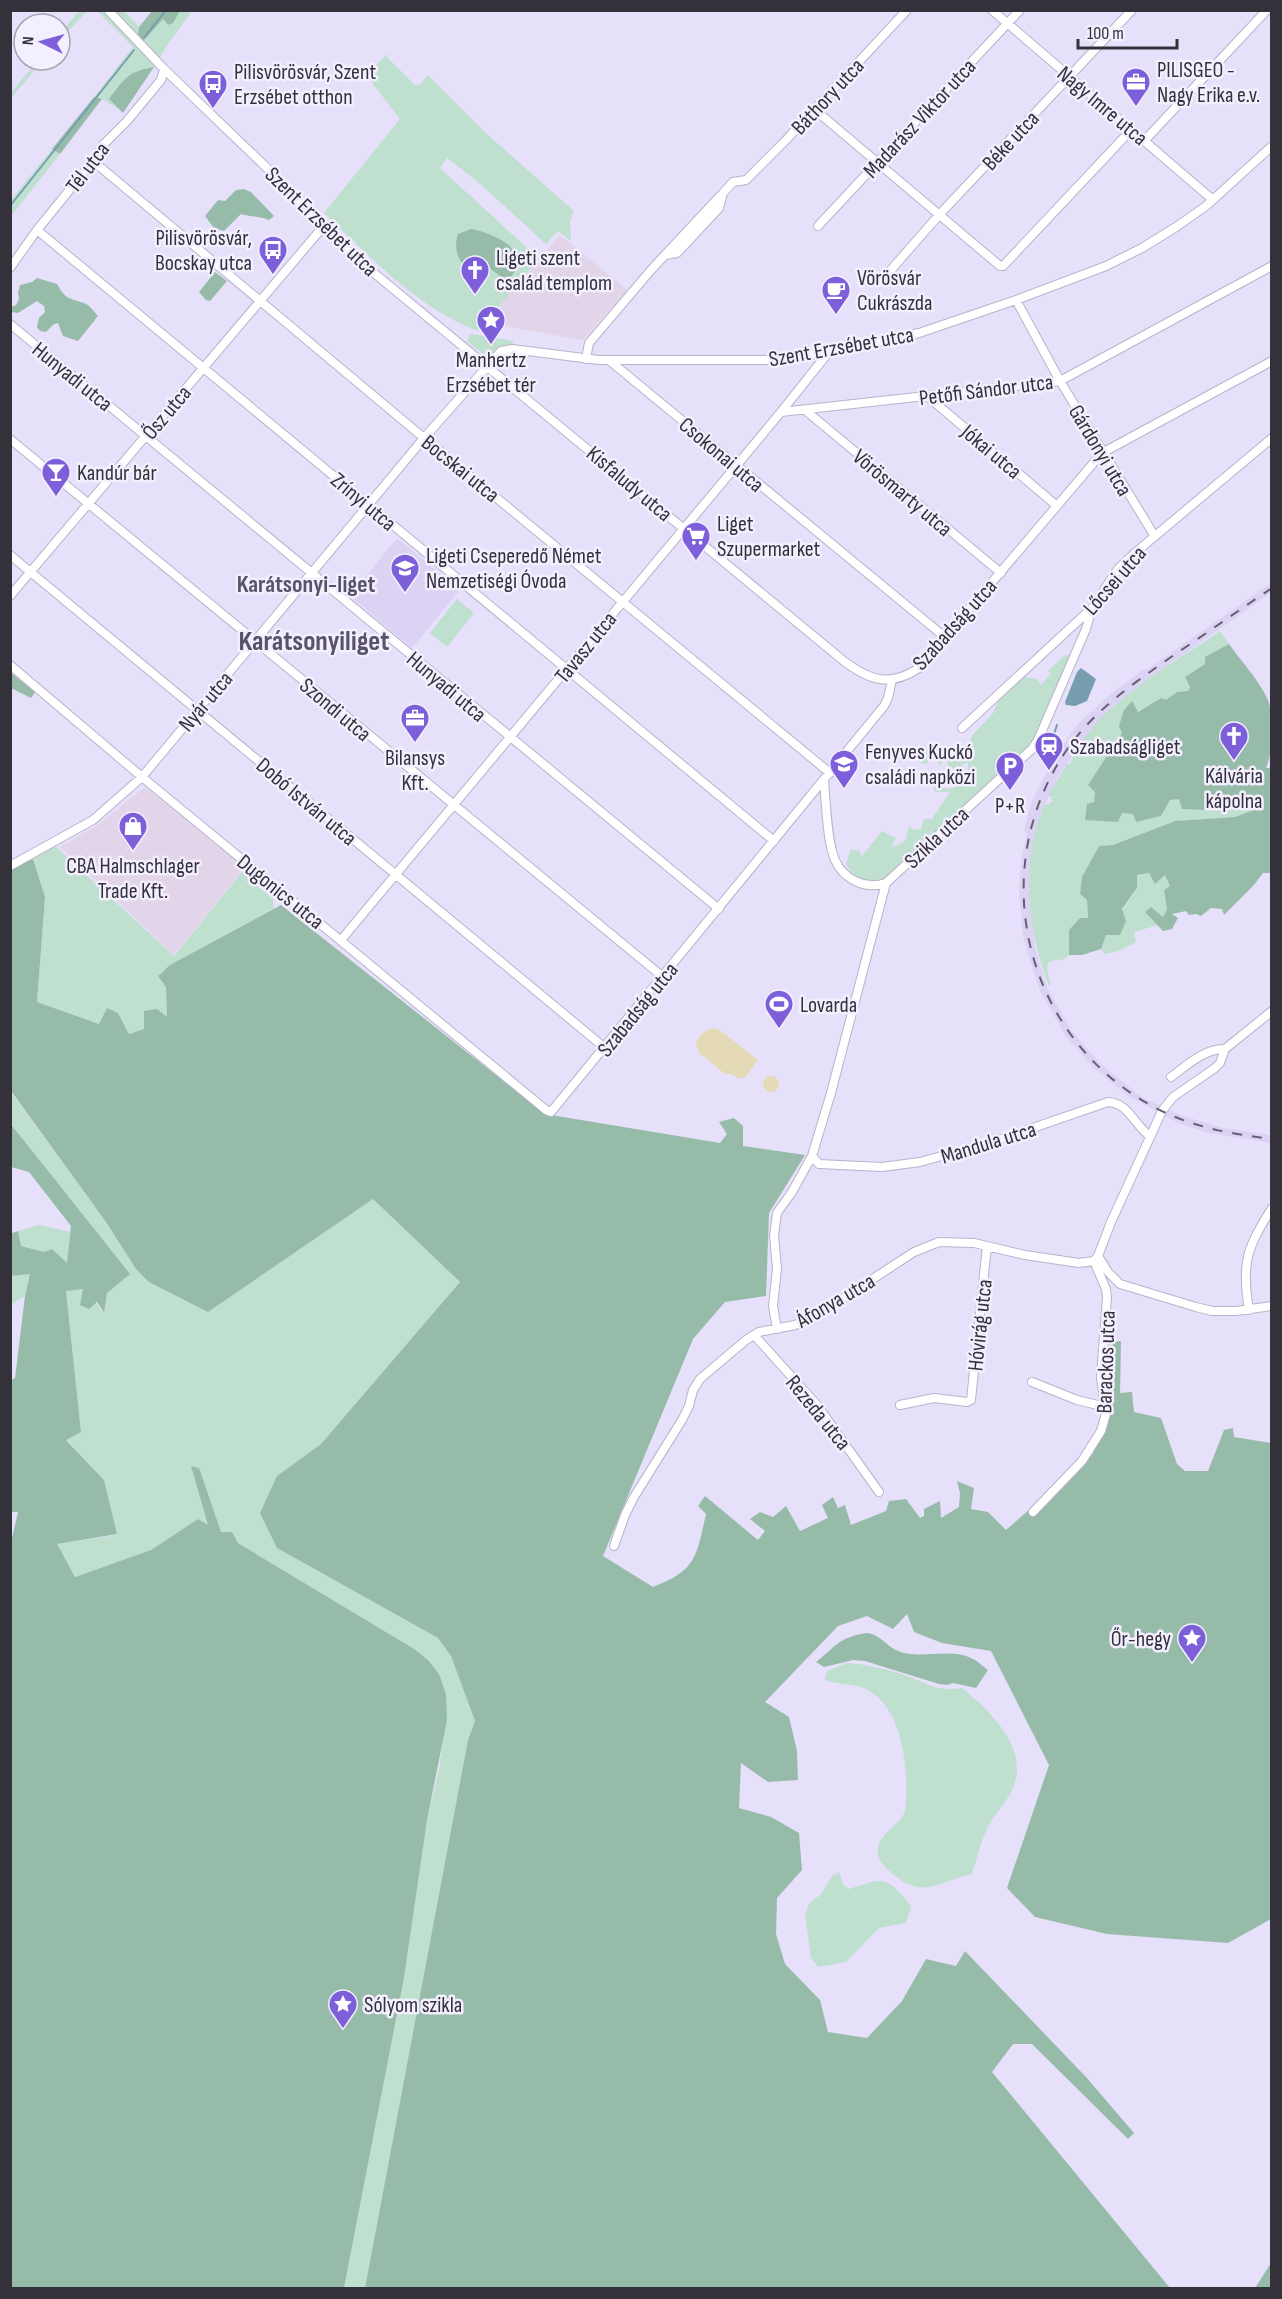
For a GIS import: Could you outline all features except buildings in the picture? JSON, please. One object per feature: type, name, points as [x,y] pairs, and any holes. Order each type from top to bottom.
[{"type":"street","name":"Szent Erzsébet utca","points":[[108,10],[164,69],[269,170],[322,228],[386,284],[487,364],[504,349],[512,348],[586,359],[766,360],[828,353],[919,333],[1106,266],[1142,248],[1213,200],[1272,146]]},
{"type":"street","name":"Báthory utca","points":[[721,195],[734,182],[746,180],[907,10]]},
{"type":"street","name":"Nagy Imre utca","points":[[992,10],[1213,200]]},
{"type":"street","name":"Madarász Viktor utca","points":[[818,226],[1020,10]]},
{"type":"street","name":"Béke utca","points":[[890,271],[939,215],[1132,10]]},
{"type":"street","points":[[1145,140],[1267,10]]},
{"type":"street","name":"Tél utca","points":[[10,268],[37,230],[93,162],[103,145],[127,121],[161,80],[164,69]]},
{"type":"street","points":[[814,110],[1000,266],[1003,266],[1132,129]]},
{"type":"street","points":[[1264,154],[1272,161]]},
{"type":"street","name":"Bocskai utca","points":[[93,162],[830,773]]},
{"type":"street","points":[[665,255],[677,253],[719,208],[721,195]]},
{"type":"street","points":[[586,359],[589,343],[594,336],[721,195]]},
{"type":"street","name":"Ősz utca","points":[[10,596],[322,228]]},
{"type":"street","name":"Zrínyi utca","points":[[37,230],[774,842]]},
{"type":"street","name":"Petőfi Sándor utca","points":[[781,412],[1060,381],[1272,266]]},
{"type":"street","name":"Gárdonyi utca","points":[[1016,300],[1102,453],[1154,535]]},
{"type":"street","name":"Hunyadi utca","points":[[10,324],[718,909]]},
{"type":"street","name":"Tavasz utca","points":[[341,940],[828,353]]},
{"type":"street","name":"Csokonai utca","points":[[610,360],[946,638]]},
{"type":"street","name":"Szabadság utca","points":[[554,1110],[884,706],[892,680],[902,678],[919,668],[1102,453],[1272,361]]},
{"type":"street","name":"Nyár utca","points":[[10,866],[93,820],[142,777],[487,364]]},
{"type":"street","name":"Kisfaludy utca","points":[[487,364],[854,668],[876,679],[892,680]]},
{"type":"street","name":"Jókai utca","points":[[927,396],[1057,506]]},
{"type":"street","name":"Vörösmarty utca","points":[[805,410],[1001,573]]},
{"type":"street","name":"Lőcsei utca","points":[[962,728],[1092,608],[1118,568],[1154,535],[1272,438]]},
{"type":"street","name":"Szondi utca","points":[[10,439],[663,977]]},
{"type":"street","name":"Dobó István utca","points":[[10,555],[605,1048]]},
{"type":"street","name":"Szikla utca","points":[[824,781],[832,850],[838,865],[857,882],[878,886],[886,883],[1032,749],[1086,629],[1092,608]]},
{"type":"street","name":"Dugonics utca","points":[[10,665],[142,777],[546,1110],[554,1110]]},
{"type":"street","name":"Szikla utca","points":[[777,1329],[773,1306],[777,1268],[774,1236],[777,1213],[812,1156],[831,1093],[886,883]]},
{"type":"street","points":[[1096,1259],[1162,1111],[1173,1097],[1215,1068],[1220,1063],[1225,1049],[1272,1011]]},
{"type":"street","points":[[1170,1077],[1208,1052],[1225,1049]]},
{"type":"street","name":"Mandula utca","points":[[812,1156],[819,1164],[882,1167],[920,1162],[995,1141],[1108,1102],[1113,1102],[1126,1109],[1139,1127],[1150,1136]]},
{"type":"street","points":[[1272,1208],[1252,1240],[1247,1257],[1246,1284],[1249,1310],[1272,1306]]},
{"type":"street","name":"Áfonya utca","points":[[614,1546],[625,1515],[682,1420],[696,1383],[754,1335],[813,1318],[890,1266],[927,1245],[953,1242],[987,1246],[1079,1263],[1096,1259]]},
{"type":"street","name":"Hóvirág utca","points":[[900,1405],[934,1398],[968,1402],[970,1400],[987,1246]]},
{"type":"street","name":"Barackos utca","points":[[1096,1259],[1120,1284],[1202,1309],[1249,1310]]},
{"type":"street","name":"Barackos utca","points":[[1033,1512],[1090,1451],[1101,1431],[1106,1414],[1101,1377],[1107,1297],[1096,1259]]},
{"type":"street","name":"Rezeda utca","points":[[754,1335],[817,1405],[879,1492]]},
{"type":"street","points":[[1032,1382],[1077,1400],[1106,1407]]},
{"type":"shaded area","points":[[560,235],[627,290],[583,340],[484,323]]},
{"type":"shaded area","name":"Ligeti Cseperedő Német Nemzetiségi Óvoda","points":[[397,538],[460,590],[412,648],[350,596]]},
{"type":"shaded area","points":[[1271,583],[1271,593],[1119,701],[1092,728],[1058,777],[1041,813],[1031,857],[1029,890],[1035,948],[1047,987],[1071,1030],[1100,1063],[1143,1098],[1180,1115],[1223,1128],[1271,1135],[1271,1143],[1208,1133],[1178,1123],[1127,1095],[1094,1068],[1065,1035],[1040,991],[1023,937],[1019,890],[1027,833],[1024,831],[1031,803],[1056,754],[1078,724],[1113,692],[1144,669],[1146,670]]},
{"type":"shaded area","points":[[145,787],[244,868],[174,955],[60,847],[98,825]]},
{"type":"green space","points":[[79,11],[87,11],[72,27],[72,19]]},
{"type":"green space","points":[[97,11],[124,11],[139,27],[138,34],[163,19],[167,25],[173,23],[180,11],[192,11],[154,67],[132,74],[119,86],[109,99],[117,108],[94,97],[133,47]]},
{"type":"green space","points":[[152,11],[180,11],[173,23],[168,25],[163,19],[143,41],[138,34],[139,27]]},
{"type":"green space","points":[[388,53],[387,57],[415,85],[420,85],[428,75],[488,135],[574,211],[570,221],[571,241],[558,231],[546,244],[478,182],[447,158],[440,168],[539,259],[478,331],[435,309],[415,295],[377,264],[324,213],[400,119],[366,75]]},
{"type":"green space","points":[[154,67],[123,113],[109,99],[127,77],[138,71]]},
{"type":"green space","points":[[28,72],[33,72],[11,98],[11,92]]},
{"type":"green space","points":[[94,97],[102,99],[60,154],[52,149]]},
{"type":"green space","points":[[52,149],[60,154],[11,216],[11,200]]},
{"type":"green space","points":[[244,189],[251,192],[274,216],[269,220],[241,214],[224,231],[214,228],[205,216],[218,200],[225,201],[236,190]]},
{"type":"green space","points":[[471,229],[490,234],[508,244],[514,251],[517,259],[516,268],[510,278],[501,277],[481,261],[470,272],[462,264],[456,250],[458,234]]},
{"type":"green space","points":[[215,272],[227,281],[210,301],[199,292]]},
{"type":"green space","points":[[37,278],[57,284],[66,296],[86,304],[98,316],[78,341],[63,336],[58,323],[46,332],[40,331],[37,327],[39,318],[45,312],[44,306],[37,301],[18,313],[12,312],[11,307],[16,305],[19,299],[20,285]]},
{"type":"green space","points":[[471,334],[513,341],[512,346],[504,346],[489,357],[467,341]]},
{"type":"green space","points":[[457,599],[474,613],[447,647],[430,633]]},
{"type":"green space","points":[[1220,631],[1229,644],[1205,657],[1205,664],[1186,677],[1190,687],[1188,691],[1177,692],[1166,701],[1161,698],[1137,712],[1088,785],[1095,791],[1094,802],[1133,814],[1136,822],[1161,816],[1170,800],[1179,799],[1208,810],[1221,806],[1250,806],[1251,811],[1235,817],[1175,821],[1113,845],[1099,846],[1082,877],[1080,894],[1087,900],[1088,918],[1069,930],[1069,955],[1062,961],[1058,959],[1048,963],[1047,969],[1051,985],[1049,986],[1036,943],[1029,896],[1029,872],[1037,826],[1045,804],[1055,802],[1051,800],[1052,797],[1048,796],[1096,723],[1156,673]]},
{"type":"green space","points":[[1229,644],[1263,691],[1272,715],[1271,751],[1266,768],[1271,768],[1271,873],[1263,873],[1224,915],[1222,909],[1211,908],[1201,916],[1189,915],[1186,911],[1172,914],[1178,918],[1172,929],[1163,931],[1145,912],[1151,907],[1163,917],[1167,909],[1164,890],[1170,886],[1165,875],[1155,884],[1149,873],[1137,875],[1137,888],[1122,909],[1126,921],[1120,935],[1106,935],[1101,949],[1082,955],[1069,955],[1069,930],[1080,918],[1088,918],[1087,900],[1080,894],[1082,877],[1099,846],[1113,845],[1175,821],[1235,817],[1251,811],[1249,806],[1221,806],[1208,810],[1182,809],[1179,799],[1170,800],[1161,816],[1136,822],[1133,814],[1122,813],[1118,822],[1085,820],[1087,804],[1094,802],[1095,792],[1088,785],[1122,733],[1119,726],[1124,710],[1132,701],[1138,712],[1161,698],[1166,700],[1177,692],[1188,691],[1190,687],[1185,677],[1205,664],[1205,657]]},
{"type":"green space","points":[[1065,655],[1073,656],[1032,746],[886,880],[868,882],[858,878],[846,864],[851,849],[859,851],[862,856],[882,831],[896,838],[892,845],[894,847],[906,840],[909,826],[913,830],[921,829],[924,819],[932,819],[950,792],[935,792],[933,786],[950,789],[964,783],[968,774],[968,762],[963,764],[959,771],[948,766],[947,759],[942,761],[940,766],[935,759],[930,759],[926,764],[921,763],[920,757],[928,748],[955,755],[958,749],[968,750],[972,736],[993,713],[999,699],[1024,677],[1037,679],[1041,685],[1051,674],[1048,671]]},
{"type":"green space","points":[[10,672],[35,692],[31,698],[11,688]]},
{"type":"green space","points":[[55,846],[174,956],[242,872],[273,899],[274,908],[171,965],[158,975],[166,987],[167,1018],[129,1034],[118,1013],[107,1009],[99,1024],[37,1002],[45,897],[33,859]]},
{"type":"green space","points":[[33,859],[45,897],[37,1002],[99,1024],[107,1008],[118,1013],[129,1034],[144,1029],[144,1011],[157,1009],[167,1017],[166,987],[158,976],[170,965],[281,905],[545,1114],[720,1143],[727,1134],[719,1122],[734,1118],[743,1126],[743,1146],[805,1155],[769,1213],[766,1296],[725,1302],[693,1339],[603,1556],[653,1587],[678,1574],[692,1560],[700,1541],[706,1514],[698,1506],[705,1496],[758,1540],[765,1531],[750,1519],[760,1512],[773,1517],[786,1506],[800,1531],[828,1518],[822,1505],[833,1497],[838,1508],[845,1505],[851,1525],[886,1511],[889,1501],[906,1499],[920,1518],[924,1516],[924,1509],[940,1501],[941,1518],[959,1507],[960,1493],[957,1481],[974,1488],[971,1509],[988,1512],[1006,1530],[1093,1454],[1109,1414],[1102,1376],[1106,1343],[1121,1341],[1120,1393],[1132,1392],[1134,1412],[1161,1418],[1177,1464],[1185,1471],[1208,1471],[1224,1430],[1233,1428],[1234,1437],[1271,1443],[1271,1919],[1228,1943],[1107,1934],[1035,1917],[1007,1888],[1049,1765],[991,1651],[942,1643],[914,1632],[907,1614],[893,1629],[867,1616],[838,1626],[765,1702],[789,1717],[797,1751],[798,1780],[768,1782],[741,1763],[739,1808],[771,1817],[799,1833],[802,1870],[777,1898],[776,1934],[785,1964],[820,2000],[828,2032],[867,2038],[902,2001],[926,1959],[956,1966],[965,1951],[1086,2077],[1134,2133],[1128,2139],[1032,2044],[1013,2044],[992,2072],[1170,2288],[365,2288],[468,1740],[475,1721],[451,1656],[438,1638],[277,1548],[260,1513],[277,1476],[321,1444],[460,1282],[373,1199],[208,1312],[149,1282],[136,1269],[106,1222],[11,1091],[10,870]]},
{"type":"green space","points":[[1165,874],[1170,886],[1164,890],[1167,909],[1163,918],[1151,907],[1145,912],[1158,925],[1134,932],[1136,942],[1119,951],[1104,954],[1101,949],[1105,935],[1137,889],[1137,875]]},
{"type":"green space","points":[[10,1091],[106,1222],[136,1269],[208,1312],[373,1199],[460,1282],[321,1444],[277,1476],[277,1548],[438,1638],[451,1656],[475,1721],[468,1740],[365,2288],[344,2288],[404,1978],[427,1820],[440,1765],[446,1694],[439,1674],[428,1660],[238,1543],[232,1532],[221,1532],[193,1474],[209,1526],[198,1519],[151,1550],[75,1577],[56,1544],[117,1535],[104,1480],[66,1439],[81,1432],[66,1291],[83,1289],[103,1311],[107,1293],[39,1160],[11,1123]]},
{"type":"green space","points":[[10,1123],[130,1274],[107,1293],[104,1312],[97,1302],[89,1309],[80,1305],[83,1289],[66,1291],[81,1432],[66,1440],[104,1480],[117,1534],[57,1544],[75,1577],[151,1550],[198,1519],[208,1525],[191,1466],[199,1468],[221,1532],[232,1532],[238,1543],[414,1649],[428,1660],[439,1674],[446,1694],[447,1720],[427,1820],[404,1978],[344,2288],[11,2288],[10,1547],[18,1512],[11,1512],[10,1381],[15,1378],[25,1296],[30,1274],[11,1276],[11,1236],[12,1233],[18,1231],[21,1246],[44,1252],[52,1249],[67,1263],[71,1226],[29,1172],[11,1167]]},
{"type":"green space","points":[[39,1225],[70,1232],[67,1263],[44,1252],[21,1246],[18,1231]]},
{"type":"green space","points":[[30,1274],[25,1296],[11,1304],[10,1276]]},
{"type":"green space","points":[[866,1633],[898,1651],[916,1654],[955,1654],[975,1660],[988,1670],[976,1688],[953,1683],[939,1684],[865,1661],[853,1660],[824,1667],[816,1662],[843,1640]]},
{"type":"green space","points":[[847,1663],[893,1672],[939,1688],[962,1688],[984,1707],[1004,1731],[1016,1759],[1017,1773],[1010,1794],[986,1831],[971,1874],[937,1885],[919,1887],[909,1885],[899,1879],[880,1861],[878,1851],[881,1839],[905,1812],[906,1780],[902,1744],[889,1711],[879,1698],[861,1687],[825,1680],[827,1671]]},
{"type":"green space","points":[[839,1872],[843,1884],[849,1889],[884,1881],[895,1888],[911,1906],[906,1923],[879,1928],[846,1962],[818,1967],[811,1958],[805,1916],[809,1904],[822,1893],[832,1876]]},
{"type":"green space","points":[[1271,2263],[1271,2288],[1255,2288]]},
{"type":"sand","points":[[715,1028],[758,1060],[745,1078],[725,1074],[698,1052],[696,1042],[698,1039],[706,1031]]},
{"type":"sand","points":[[771,1076],[779,1084],[771,1092],[763,1084]]},
{"type":"water","points":[[1081,668],[1096,679],[1087,701],[1075,706],[1066,705],[1065,702],[1077,672]]},
{"type":"waterway","points":[[144,38],[166,10]]},
{"type":"waterway","points":[[10,206],[134,50]]},
{"type":"waterway","points":[[1050,752],[1057,725]]},
{"type":"railway","points":[[1272,588],[1130,687],[1102,710],[1077,736],[1066,751],[1041,798],[1027,848],[1024,899],[1031,948],[1048,996],[1074,1039],[1110,1077],[1154,1107],[1182,1120],[1226,1132],[1272,1139]]},
{"type":"place","name":"PILISGEO - Nagy Erika e.v.","points":[[1136,108]]},
{"type":"place","name":"Pilisvörösvár, Szent Erzsébet otthon","points":[[213,110]]},
{"type":"place","name":"Pilisvörösvár, Bocskay utca","points":[[273,276]]},
{"type":"place","name":"Ligeti szent család templom","points":[[475,296]]},
{"type":"place","name":"Vörösvár Cukrászda","points":[[836,316]]},
{"type":"place","name":"Manhertz Erzsébet tér","points":[[491,346]]},
{"type":"place","name":"Kandúr bár","points":[[56,498]]},
{"type":"place","name":"Liget Szupermarket","points":[[696,562]]},
{"type":"place","name":"Ligeti Cseperedő Német Nemzetiségi Óvoda","points":[[405,594]]},
{"type":"place","name":"Bilansys Kft.","points":[[415,744]]},
{"type":"place","name":"Kálvária kápolna","points":[[1234,762]]},
{"type":"place","name":"Szabadságliget","points":[[1049,772]]},
{"type":"place","name":"Fenyves Kuckó családi napközi","points":[[844,790]]},
{"type":"place","name":"P+R","points":[[1010,792]]},
{"type":"place","name":"CBA Halmschlager Trade Kft.","points":[[133,852]]},
{"type":"place","name":"Lovarda","points":[[779,1030]]},
{"type":"place","name":"Őr-hegy","points":[[1192,1664]]},
{"type":"place","name":"Sólyom szikla","points":[[343,2030]]},
{"type":"district","name":"Karátsonyi-liget","points":[[306,584]]},
{"type":"district","name":"Karátsonyiliget","points":[[314,640]]}]
